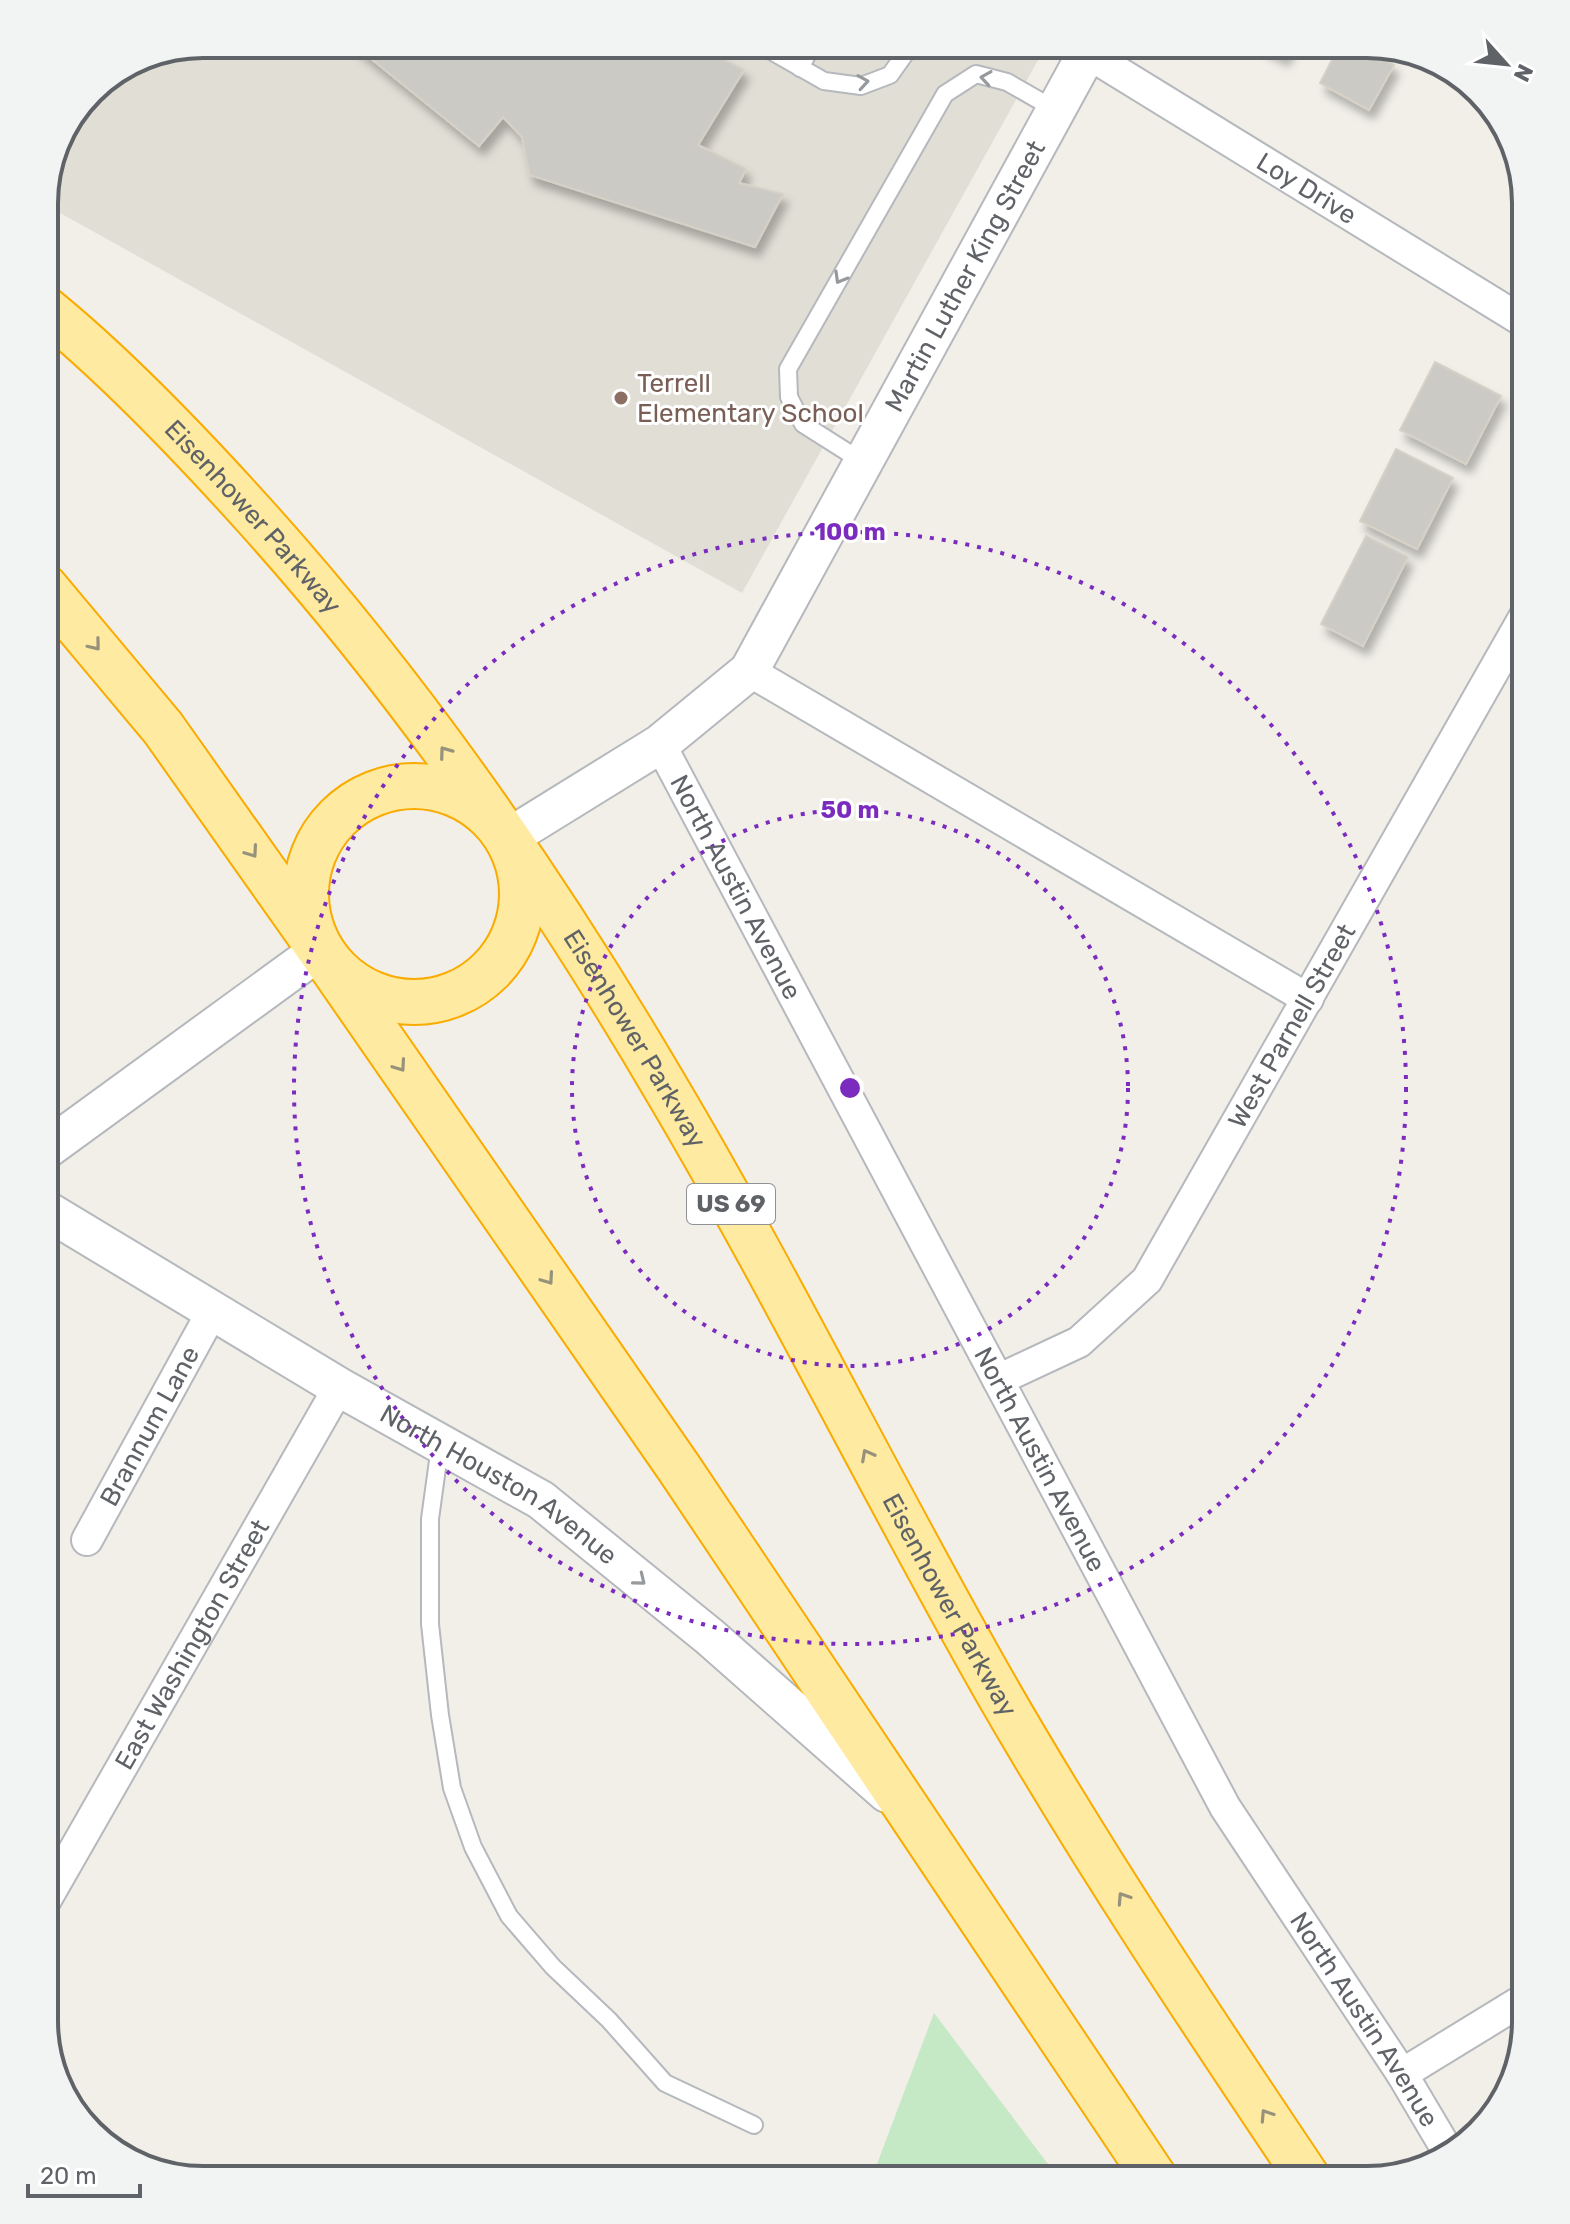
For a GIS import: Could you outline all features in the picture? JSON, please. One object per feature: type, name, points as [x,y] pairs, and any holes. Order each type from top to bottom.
[{"type":"highway","name":"Eisenhower Parkway","points":[[58,321],[193,449],[288,553],[361,641],[508,838],[666,1088],[982,1664],[1085,1838],[1300,2166]]},
{"type":"highway","points":[[58,603],[163,728],[320,950],[679,1468],[1147,2166]]},
{"type":"highway","points":[[413,785],[450,791],[483,810],[508,838],[521,881],[522,904],[514,937],[496,966],[470,988],[438,1001],[403,1003],[370,994],[342,976],[320,950],[307,914],[307,876],[320,841],[344,811],[376,792],[413,785]]},
{"type":"street","name":"Martin Luther King Street","points":[[508,838],[660,744],[749,671],[1085,58]]},
{"type":"street","name":"Loy Drive","points":[[1106,58],[1512,314]]},
{"type":"street","name":"West Parnell Street","points":[[998,1380],[1079,1342],[1147,1280],[1512,639]]},
{"type":"street","points":[[749,671],[1308,999]]},
{"type":"street","name":"North Austin Avenue","points":[[660,744],[1225,1807],[1402,2074],[1443,2144]]},
{"type":"street","points":[[58,1141],[320,950]]},
{"type":"street","name":"North Houston Avenue","points":[[58,1218],[339,1387],[541,1500],[710,1637],[911,1815]]},
{"type":"street","name":"Brannum Lane","points":[[87,1540],[212,1312]]},
{"type":"street","name":"East Washington Street","points":[[58,1879],[339,1387]]},
{"type":"street","points":[[1402,2074],[1512,2007]]},
{"type":"lane","points":[[783,58],[824,81],[861,86],[890,75],[902,58]]},
{"type":"lane","points":[[800,68],[805,58]]},
{"type":"lane","points":[[863,462],[803,424],[789,397],[788,369],[945,94],[976,74],[1007,82],[1056,110]]},
{"type":"lane","points":[[441,1444],[430,1519],[430,1624],[452,1788],[473,1847],[509,1916],[553,1967],[609,2020],[665,2083],[754,2125]]},
{"type":"shaded area","name":"Terrell Elementary School","points":[[1039,58],[742,593],[58,212],[63,166],[73,139],[88,115],[108,94],[131,77],[184,59]]},
{"type":"green space","points":[[934,2013],[1049,2166],[876,2166]]},
{"type":"building","points":[[370,58],[722,58],[744,70],[698,145],[746,169],[739,183],[783,194],[755,247],[530,175],[522,137],[503,117],[479,146]]},
{"type":"building","points":[[1333,58],[1376,58],[1394,65],[1369,110],[1320,83]]},
{"type":"building","points":[[1435,362],[1501,396],[1466,464],[1400,430]]},
{"type":"building","points":[[1396,449],[1453,478],[1417,549],[1360,521]]},
{"type":"building","points":[[1366,536],[1408,557],[1363,646],[1321,624]]},
{"type":"place","name":"Terrell Elementary School","points":[[621,398]]}]
